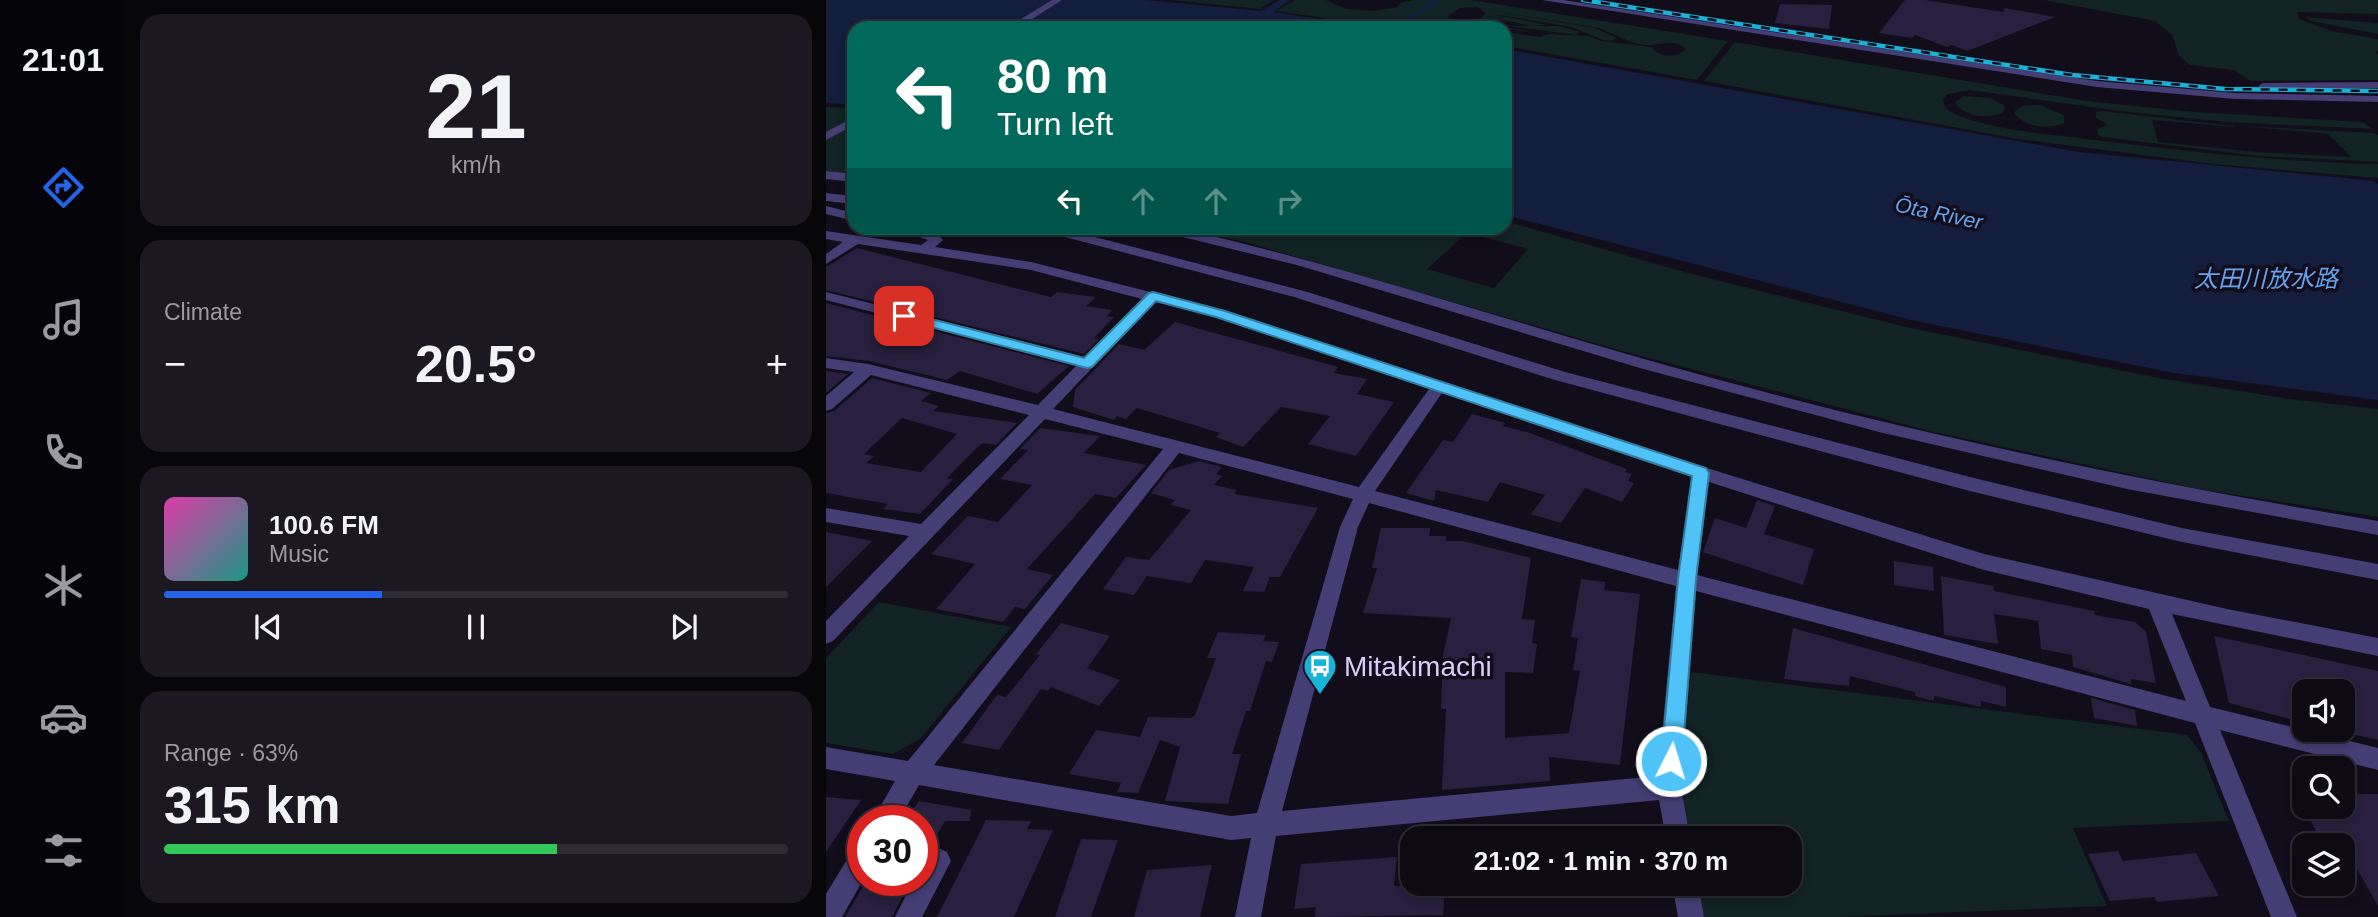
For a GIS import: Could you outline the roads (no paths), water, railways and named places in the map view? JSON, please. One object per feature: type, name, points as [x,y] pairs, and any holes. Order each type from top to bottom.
[{"type":"street","points":[[1023,21],[1058,0]]},
{"type":"street","points":[[1546,0],[2097,84],[2235,96],[2378,99]]},
{"type":"street","points":[[1604,0],[2130,78],[2271,86],[2378,85]]},
{"type":"street","points":[[826,137],[847,124]]},
{"type":"street","points":[[826,176],[847,178]]},
{"type":"street","points":[[826,197],[847,199]]},
{"type":"street","points":[[826,210],[847,215]]},
{"type":"street","points":[[826,235],[1031,267],[1221,314],[1701,473],[1984,562],[2157,602],[2378,647]]},
{"type":"street","points":[[925,250],[936,240],[931,235]]},
{"type":"street","points":[[1074,235],[1299,294],[1561,376],[1970,484],[2182,536],[2378,572]]},
{"type":"street","points":[[1190,235],[1385,286],[1715,384],[1878,425],[2064,470],[2246,507],[2378,528]]},
{"type":"street","points":[[826,260],[856,239]]},
{"type":"street","points":[[826,296],[1087,363]]},
{"type":"street","points":[[826,635],[1153,296]]},
{"type":"street","points":[[826,363],[868,369],[1041,411],[2203,716],[2378,759]]},
{"type":"street","points":[[826,405],[868,369]]},
{"type":"street","points":[[1248,917],[1266,825],[1349,527],[1364,494],[1439,386]]},
{"type":"street","points":[[894,805],[913,773],[1175,446]]},
{"type":"street","points":[[1676,826],[1669,787],[1687,579],[1701,473]]},
{"type":"street","points":[[826,516],[926,532]]},
{"type":"street","points":[[2157,602],[2284,917]]},
{"type":"street","points":[[826,758],[1231,828],[1669,787]]},
{"type":"street","points":[[827,917],[847,884]]},
{"type":"street","points":[[908,917],[919,896]]},
{"type":"street","points":[[1687,896],[1690,917]]},
{"type":"water","points":[[826,0],[1147,0],[1261,11],[1279,0],[1290,0],[1274,12],[1332,21],[847,21],[847,104],[826,103]]},
{"type":"water","name":"太田川放水路","points":[[1512,50],[2079,152],[2374,181],[2378,184],[2378,400],[2174,373],[1911,320],[1512,217]]},
{"type":"waterway","points":[[1405,21],[1437,0]]},
{"type":"railway","points":[[1583,0],[2072,75],[2225,89],[2378,91]]},
{"type":"place","name":"Mitakimachi","points":[[1320,696]]},
{"type":"water label","name":"Ōta River","points":[[1939,213]]}]
